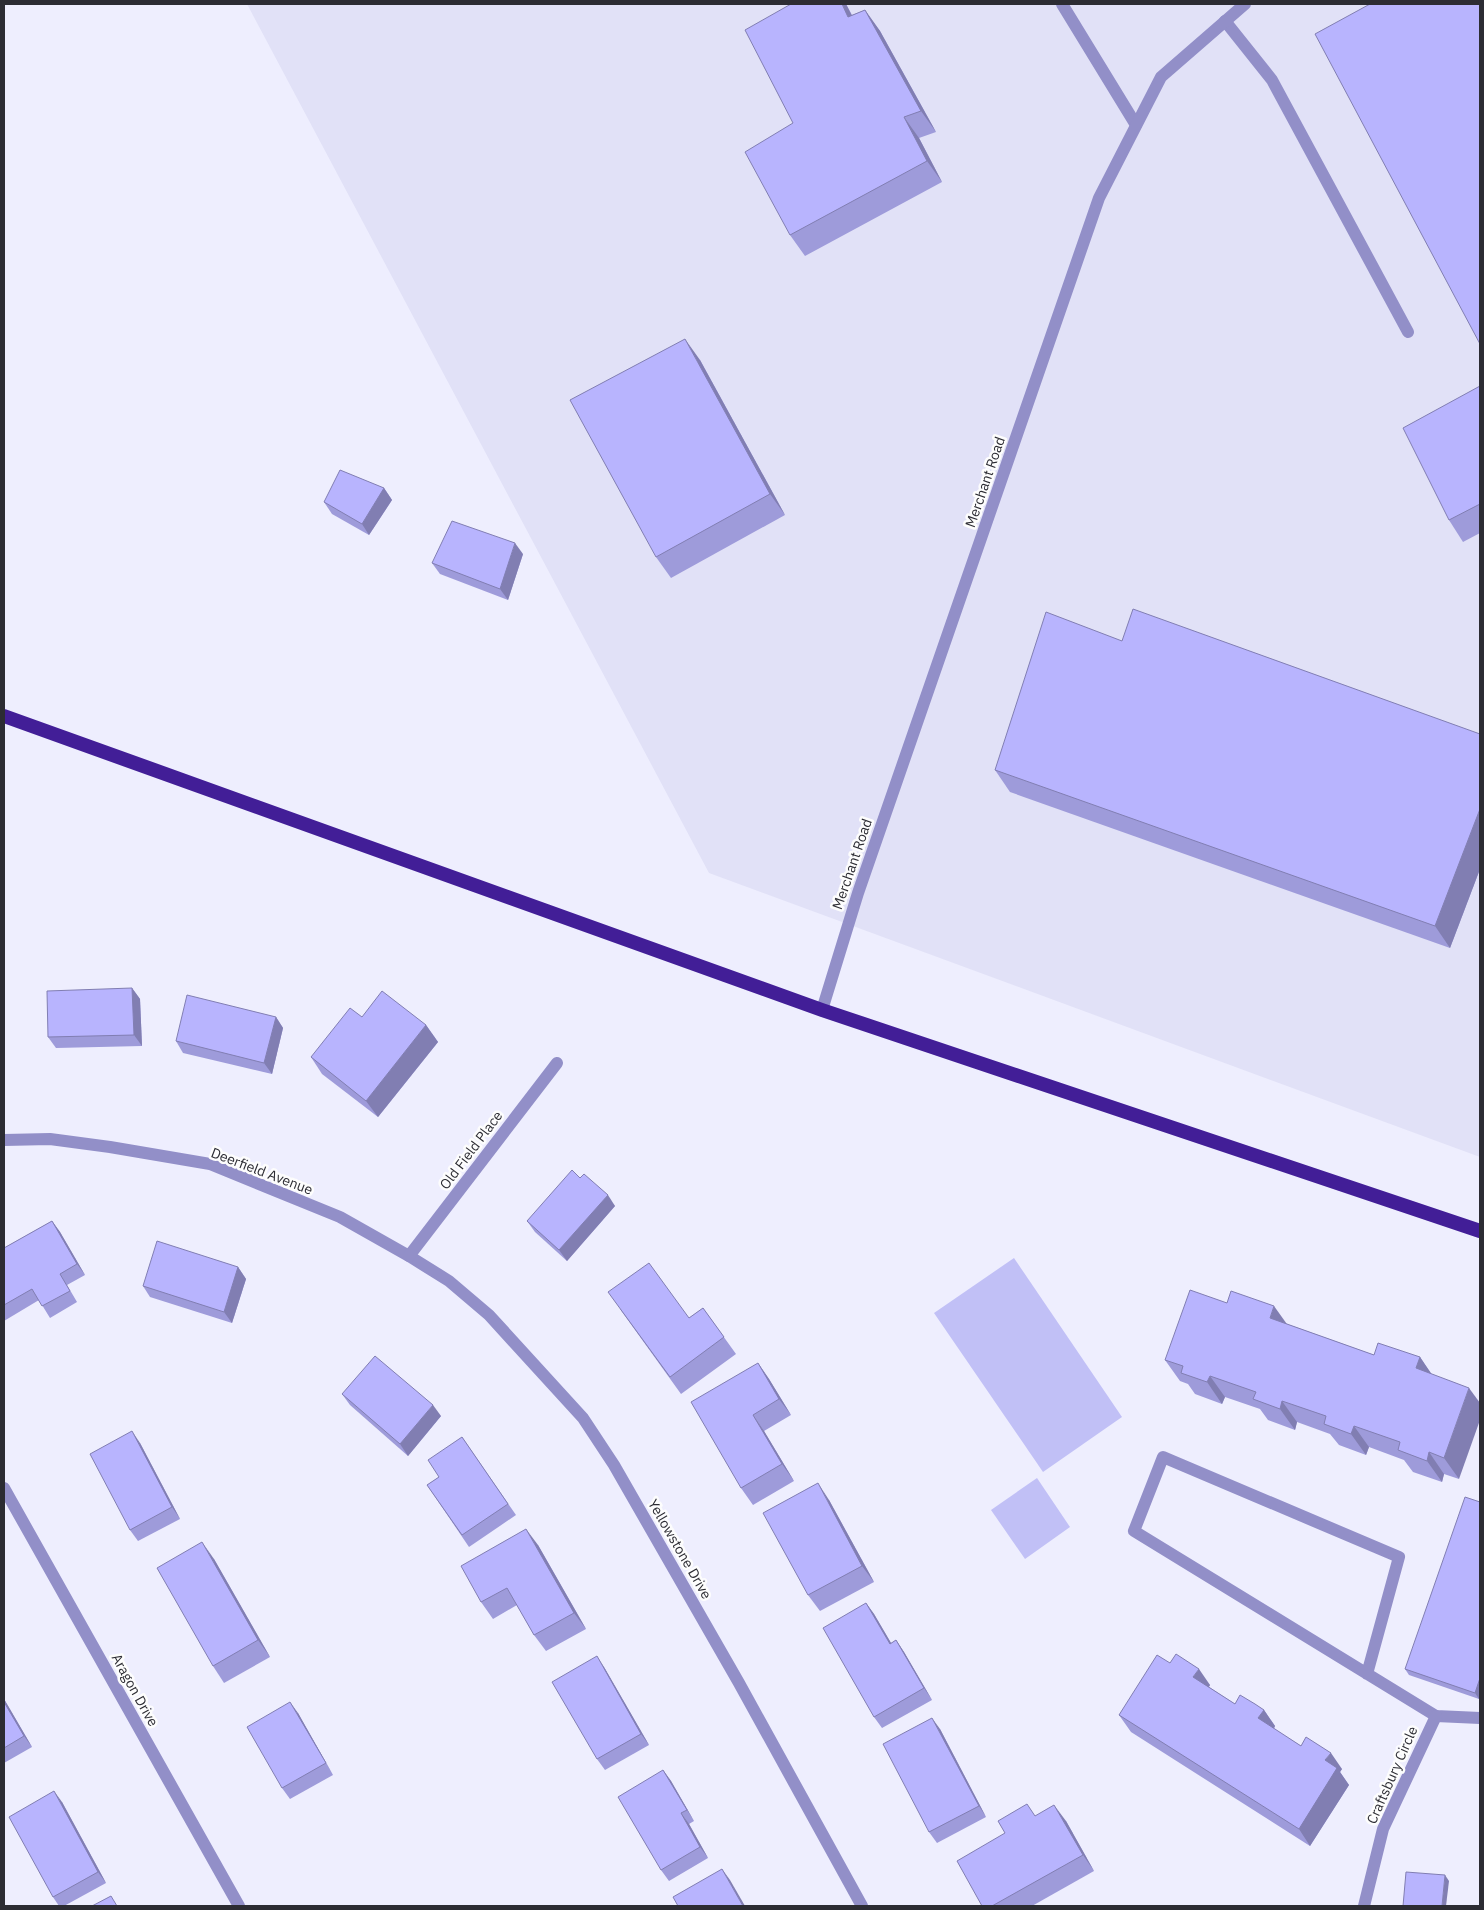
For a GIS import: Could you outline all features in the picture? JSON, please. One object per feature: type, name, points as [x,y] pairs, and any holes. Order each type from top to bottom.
[{"type":"highway","points":[[4,716],[822,1010],[1480,1231]]},
{"type":"street","points":[[1062,4],[1136,125]]},
{"type":"street","name":"Merchant Road","points":[[822,1010],[858,893],[1099,198],[1161,77],[1245,4]]},
{"type":"street","points":[[1225,21],[1272,80],[1408,332]]},
{"type":"street","name":"Old Field Place","points":[[409,1256],[557,1063]]},
{"type":"street","name":"Deerfield Avenue","points":[[4,1140],[58,1140],[210,1164],[340,1217],[409,1256]]},
{"type":"street","name":"Yellowstone Drive","points":[[409,1256],[449,1280],[489,1314],[582,1418],[614,1465],[646,1520],[862,1906]]},
{"type":"street","points":[[1367,1674],[1398,1557],[1163,1457],[1134,1531],[1367,1674],[1436,1716],[1480,1718]]},
{"type":"street","name":"Aragon Drive","points":[[4,1488],[239,1906]]},
{"type":"street","name":"Craftsbury Circle","points":[[1364,1906],[1383,1829],[1436,1716]]},
{"type":"shaded area","points":[[247,4],[1480,4],[1480,1157],[709,873]]},
{"type":"shaded area","points":[[1014,1258],[1122,1417],[1043,1472],[934,1313]]},
{"type":"shaded area","points":[[1037,1478],[1070,1527],[1025,1559],[991,1510]]},
{"type":"building","points":[[791,4],[842,4],[848,17],[865,10],[921,111],[904,117],[927,161],[790,235],[745,152],[793,123],[745,30]]},
{"type":"building","points":[[1370,4],[1480,4],[1480,344],[1315,34]]},
{"type":"building","points":[[685,339],[770,494],[656,557],[570,400]]},
{"type":"building","points":[[1480,386],[1480,504],[1449,520],[1403,428]]},
{"type":"building","points":[[340,470],[384,488],[362,524],[324,502]]},
{"type":"building","points":[[452,521],[515,543],[500,589],[432,563]]},
{"type":"building","points":[[1133,609],[1480,734],[1480,809],[1435,926],[995,770],[1046,612],[1122,641]]},
{"type":"building","points":[[132,988],[134,1035],[48,1037],[47,991]]},
{"type":"building","points":[[382,991],[426,1025],[366,1101],[311,1057],[350,1008],[362,1017]]},
{"type":"building","points":[[187,995],[276,1017],[264,1063],[176,1041]]},
{"type":"building","points":[[572,1170],[580,1178],[584,1174],[608,1195],[559,1250],[527,1221]]},
{"type":"building","points":[[52,1221],[77,1264],[60,1274],[70,1291],[42,1306],[32,1289],[4,1305],[4,1248]]},
{"type":"building","points":[[157,1241],[238,1267],[224,1312],[143,1286]]},
{"type":"building","points":[[649,1263],[689,1318],[703,1308],[724,1337],[670,1377],[608,1292]]},
{"type":"building","points":[[1190,1290],[1227,1303],[1231,1291],[1274,1306],[1270,1318],[1374,1355],[1378,1343],[1420,1357],[1416,1368],[1469,1388],[1444,1458],[1429,1452],[1427,1461],[1398,1450],[1400,1442],[1354,1426],[1351,1434],[1324,1424],[1326,1416],[1282,1401],[1280,1409],[1253,1399],[1256,1392],[1210,1376],[1207,1382],[1181,1373],[1183,1366],[1165,1360]]},
{"type":"building","points":[[375,1356],[433,1405],[400,1444],[342,1394]]},
{"type":"building","points":[[758,1363],[779,1399],[753,1415],[782,1464],[741,1488],[691,1402]]},
{"type":"building","points":[[132,1431],[172,1507],[130,1530],[90,1454]]},
{"type":"building","points":[[462,1437],[508,1504],[462,1535],[427,1485],[439,1477],[428,1460]]},
{"type":"building","points":[[818,1483],[862,1566],[808,1595],[763,1513]]},
{"type":"building","points":[[1465,1497],[1480,1502],[1480,1678],[1475,1693],[1405,1669]]},
{"type":"building","points":[[526,1529],[574,1613],[534,1635],[507,1588],[481,1602],[461,1566]]},
{"type":"building","points":[[202,1542],[258,1640],[213,1666],[157,1568]]},
{"type":"building","points":[[866,1603],[890,1644],[896,1640],[924,1688],[874,1717],[823,1628]]},
{"type":"building","points":[[1176,1654],[1199,1669],[1193,1677],[1235,1704],[1240,1695],[1264,1710],[1258,1718],[1301,1746],[1306,1737],[1331,1753],[1325,1760],[1337,1768],[1299,1829],[1119,1715],[1157,1655],[1170,1663]]},
{"type":"building","points":[[597,1656],[641,1734],[597,1759],[552,1682]]},
{"type":"building","points":[[4,1702],[24,1736],[4,1748]]},
{"type":"building","points":[[290,1702],[326,1763],[282,1788],[247,1727]]},
{"type":"building","points":[[932,1718],[979,1806],[929,1832],[883,1744]]},
{"type":"building","points":[[663,1770],[687,1810],[681,1813],[700,1847],[661,1870],[618,1797]]},
{"type":"building","points":[[54,1791],[98,1872],[53,1897],[9,1817]]},
{"type":"building","points":[[1027,1804],[1035,1816],[1054,1805],[1083,1855],[992,1906],[982,1906],[957,1861],[1005,1833],[998,1821]]},
{"type":"building","points":[[722,1869],[743,1906],[678,1906],[673,1897]]},
{"type":"building","points":[[1406,1872],[1445,1875],[1442,1906],[1403,1906]]},
{"type":"building","points":[[111,1896],[117,1906],[92,1906]]}]
